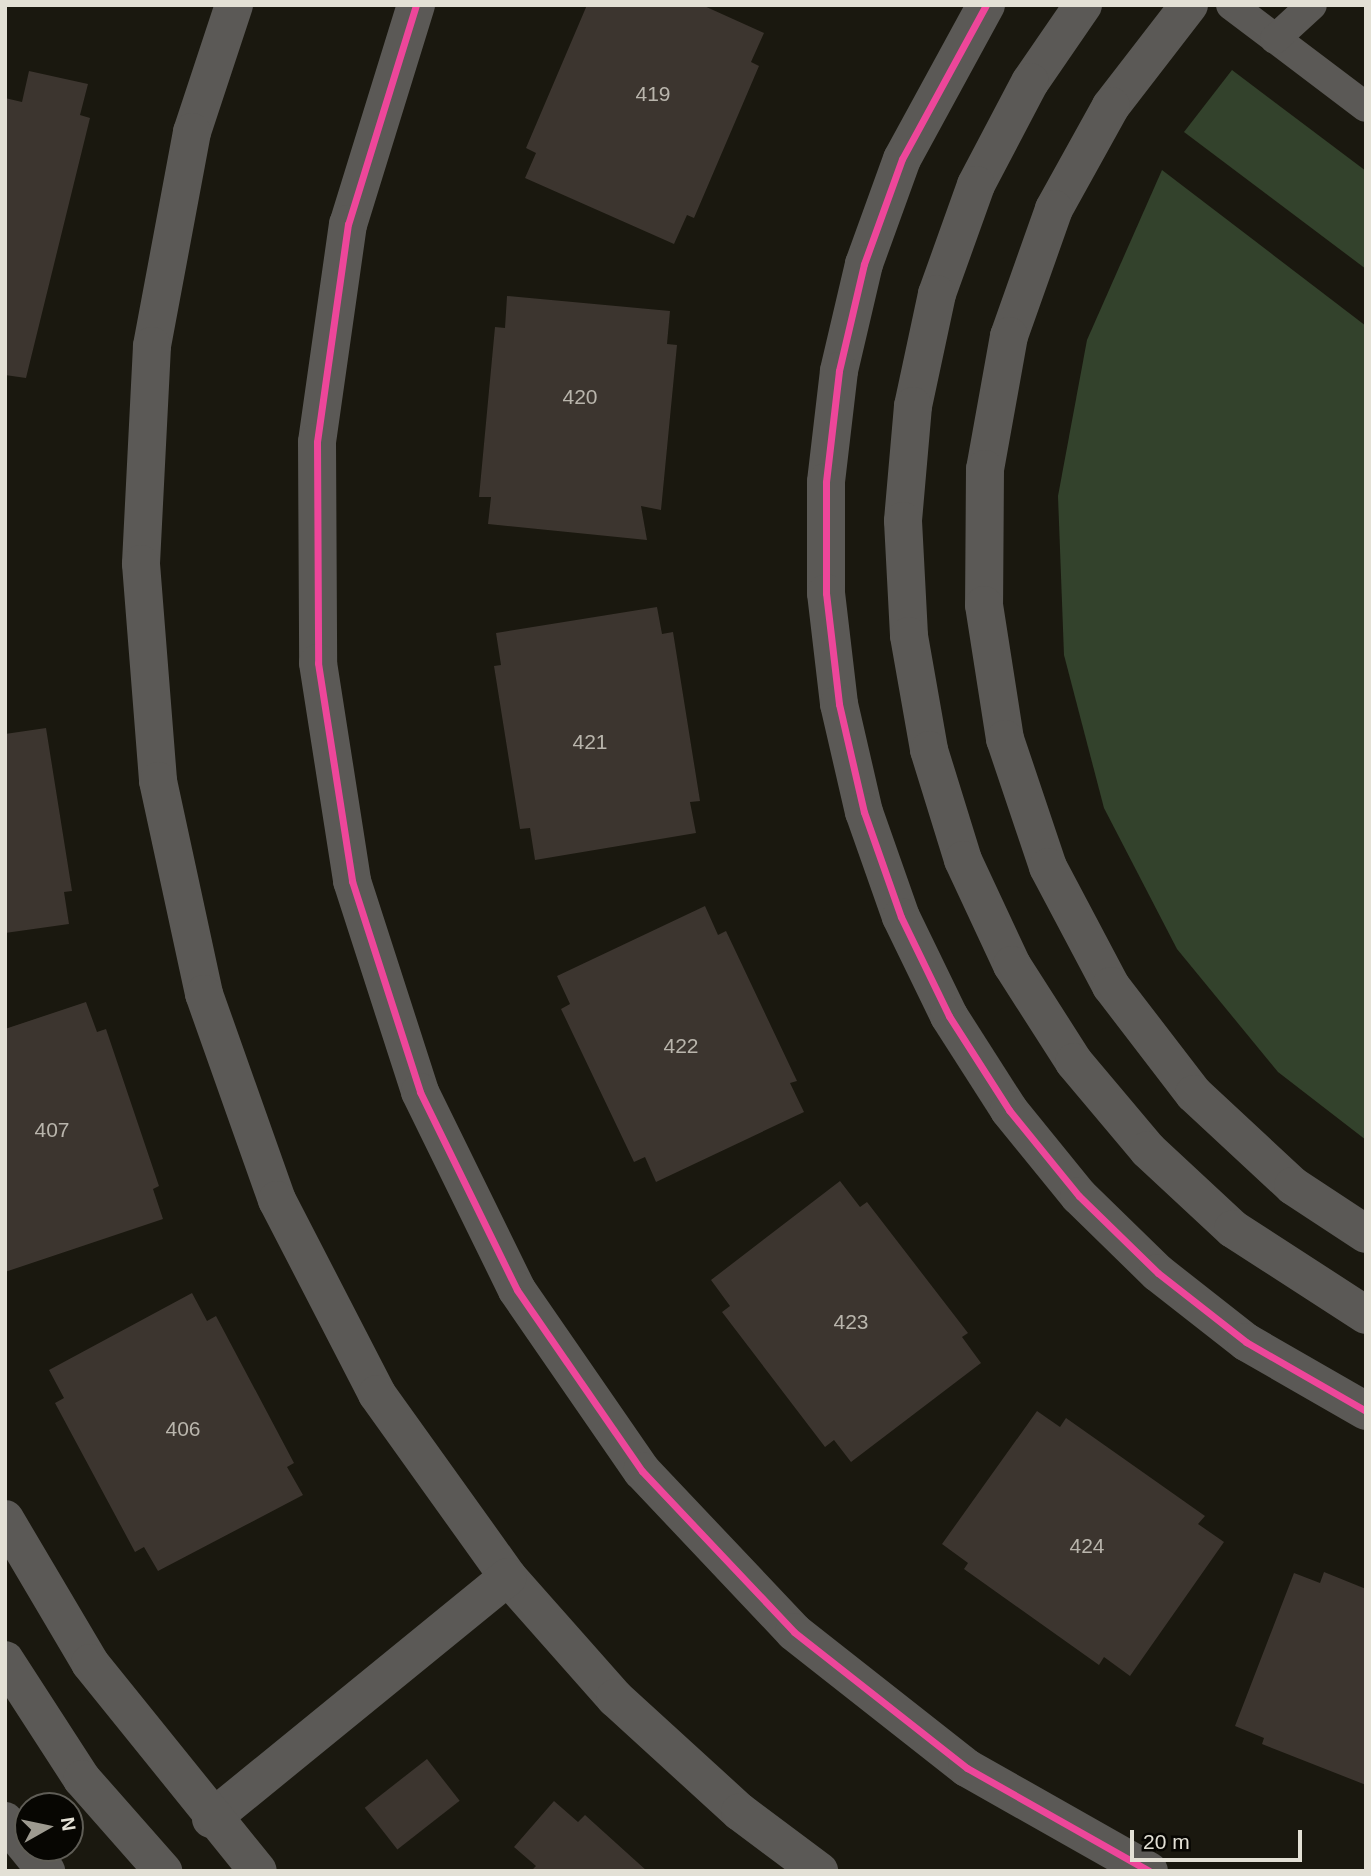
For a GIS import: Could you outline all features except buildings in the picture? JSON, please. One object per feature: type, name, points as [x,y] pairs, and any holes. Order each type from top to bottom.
[{"type":"street","points":[[234,5],[192,132],[152,346],[141,564],[158,781],[204,995],[277,1200],[377,1394],[508,1577],[615,1698],[740,1812],[819,1871]]},
{"type":"street","points":[[415,5],[348,224],[317,442],[318,663],[352,881],[420,1092],[517,1290],[642,1471],[804,1641],[967,1768],[1149,1871]]},
{"type":"street","points":[[986,5],[902,159],[864,264],[839,371],[826,482],[826,593],[839,704],[864,812],[901,917],[949,1016],[1009,1110],[1079,1196],[1158,1273],[1246,1342],[1366,1411]]},
{"type":"street","points":[[1083,5],[1030,82],[976,185],[937,293],[913,406],[903,521],[909,636],[929,750],[963,860],[1001,942],[1074,1062],[1148,1150],[1233,1229],[1366,1315]]},
{"type":"street","points":[[1189,5],[1111,106],[1054,209],[1009,336],[985,470],[984,605],[1005,739],[1048,867],[1111,986],[1194,1094],[1293,1186],[1366,1234]]},
{"type":"street","points":[[5,1519],[90,1663],[211,1819],[258,1871]]},
{"type":"street","points":[[211,1819],[508,1577]]},
{"type":"street","points":[[5,1660],[82,1779],[163,1871]]},
{"type":"street","points":[[5,1821],[46,1871]]},
{"type":"lane","points":[[1231,5],[1366,107]]},
{"type":"lane","points":[[1275,39],[1312,5]]},
{"type":"green space","points":[[1232,70],[1366,171],[1366,269],[1184,132]]},
{"type":"green space","points":[[1162,170],[1366,326],[1366,1140],[1278,1072],[1177,949],[1104,808],[1064,655],[1058,496],[1087,340]]},
{"type":"cycle path","points":[[416,5],[348,224],[317,442],[318,663],[352,881],[420,1092],[517,1290],[642,1471],[794,1632],[967,1768],[1149,1871]]},
{"type":"cycle path","points":[[986,5],[902,159],[864,264],[839,371],[826,482],[826,593],[839,704],[864,812],[901,917],[949,1016],[1009,1110],[1079,1196],[1158,1273],[1246,1342],[1366,1411]]}]
